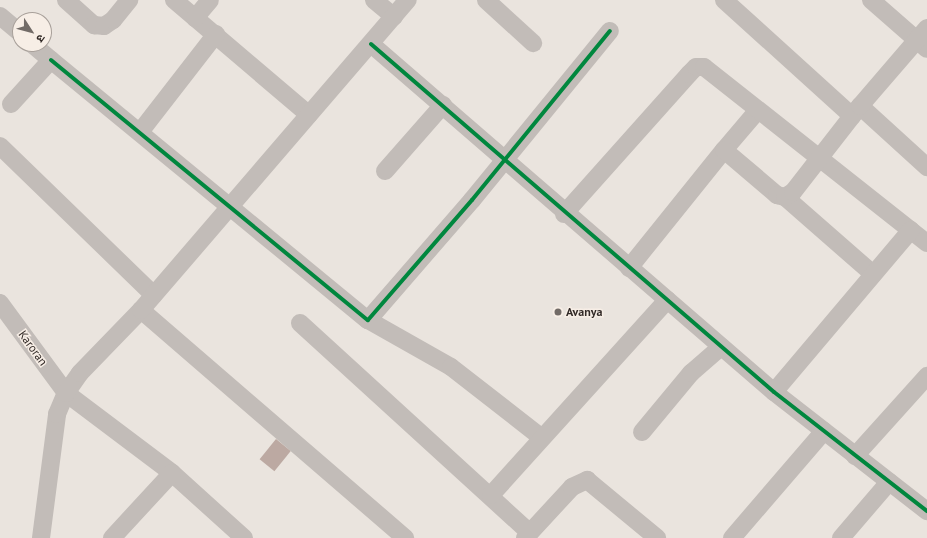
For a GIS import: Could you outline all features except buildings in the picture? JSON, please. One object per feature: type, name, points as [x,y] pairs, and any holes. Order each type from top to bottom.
[{"type":"street","points":[[66,0],[94,24],[104,26],[113,20],[129,0]]},
{"type":"street","points":[[174,0],[216,34],[309,115]]},
{"type":"street","points":[[195,18],[210,0]]},
{"type":"street","points":[[374,0],[394,17]]},
{"type":"street","points":[[40,538],[57,414],[66,393],[80,373],[141,310],[408,0]]},
{"type":"street","points":[[486,0],[532,43]]},
{"type":"street","points":[[724,0],[856,111],[927,167]]},
{"type":"street","points":[[785,197],[793,192],[856,111],[923,39],[871,0]]},
{"type":"street","points":[[0,16],[12,26]]},
{"type":"street","points":[[368,320],[506,158],[610,31]]},
{"type":"street","points":[[140,132],[216,34]]},
{"type":"street","points":[[371,44],[506,158],[564,214],[774,392],[888,482],[927,510]]},
{"type":"street","points":[[42,52],[368,320],[451,367],[541,437]]},
{"type":"street","points":[[11,104],[51,60]]},
{"type":"street","points":[[564,214],[696,67],[704,67],[821,157],[927,243]]},
{"type":"street","points":[[385,171],[444,106]]},
{"type":"street","points":[[629,268],[758,110]]},
{"type":"street","points":[[0,146],[154,295]]},
{"type":"street","points":[[724,150],[777,194],[785,197],[873,274]]},
{"type":"street","points":[[774,392],[910,230]]},
{"type":"street","points":[[491,495],[541,437],[667,300]]},
{"type":"street","name":"Karoran","points":[[0,303],[66,393],[172,473],[244,538]]},
{"type":"street","points":[[141,310],[405,538]]},
{"type":"street","points":[[300,323],[491,495],[528,536],[572,486],[587,480],[657,538]]},
{"type":"street","points":[[642,432],[691,373],[721,347]]},
{"type":"street","points":[[855,456],[927,376]]},
{"type":"street","points":[[732,538],[824,431]]},
{"type":"street","points":[[112,538],[172,473]]},
{"type":"street","points":[[840,538],[888,482]]},
{"type":"cycle path","points":[[51,60],[368,320],[472,200],[610,31]]},
{"type":"cycle path","points":[[371,44],[774,392],[927,511]]},
{"type":"place","name":"Avanya","points":[[558,312]]}]
